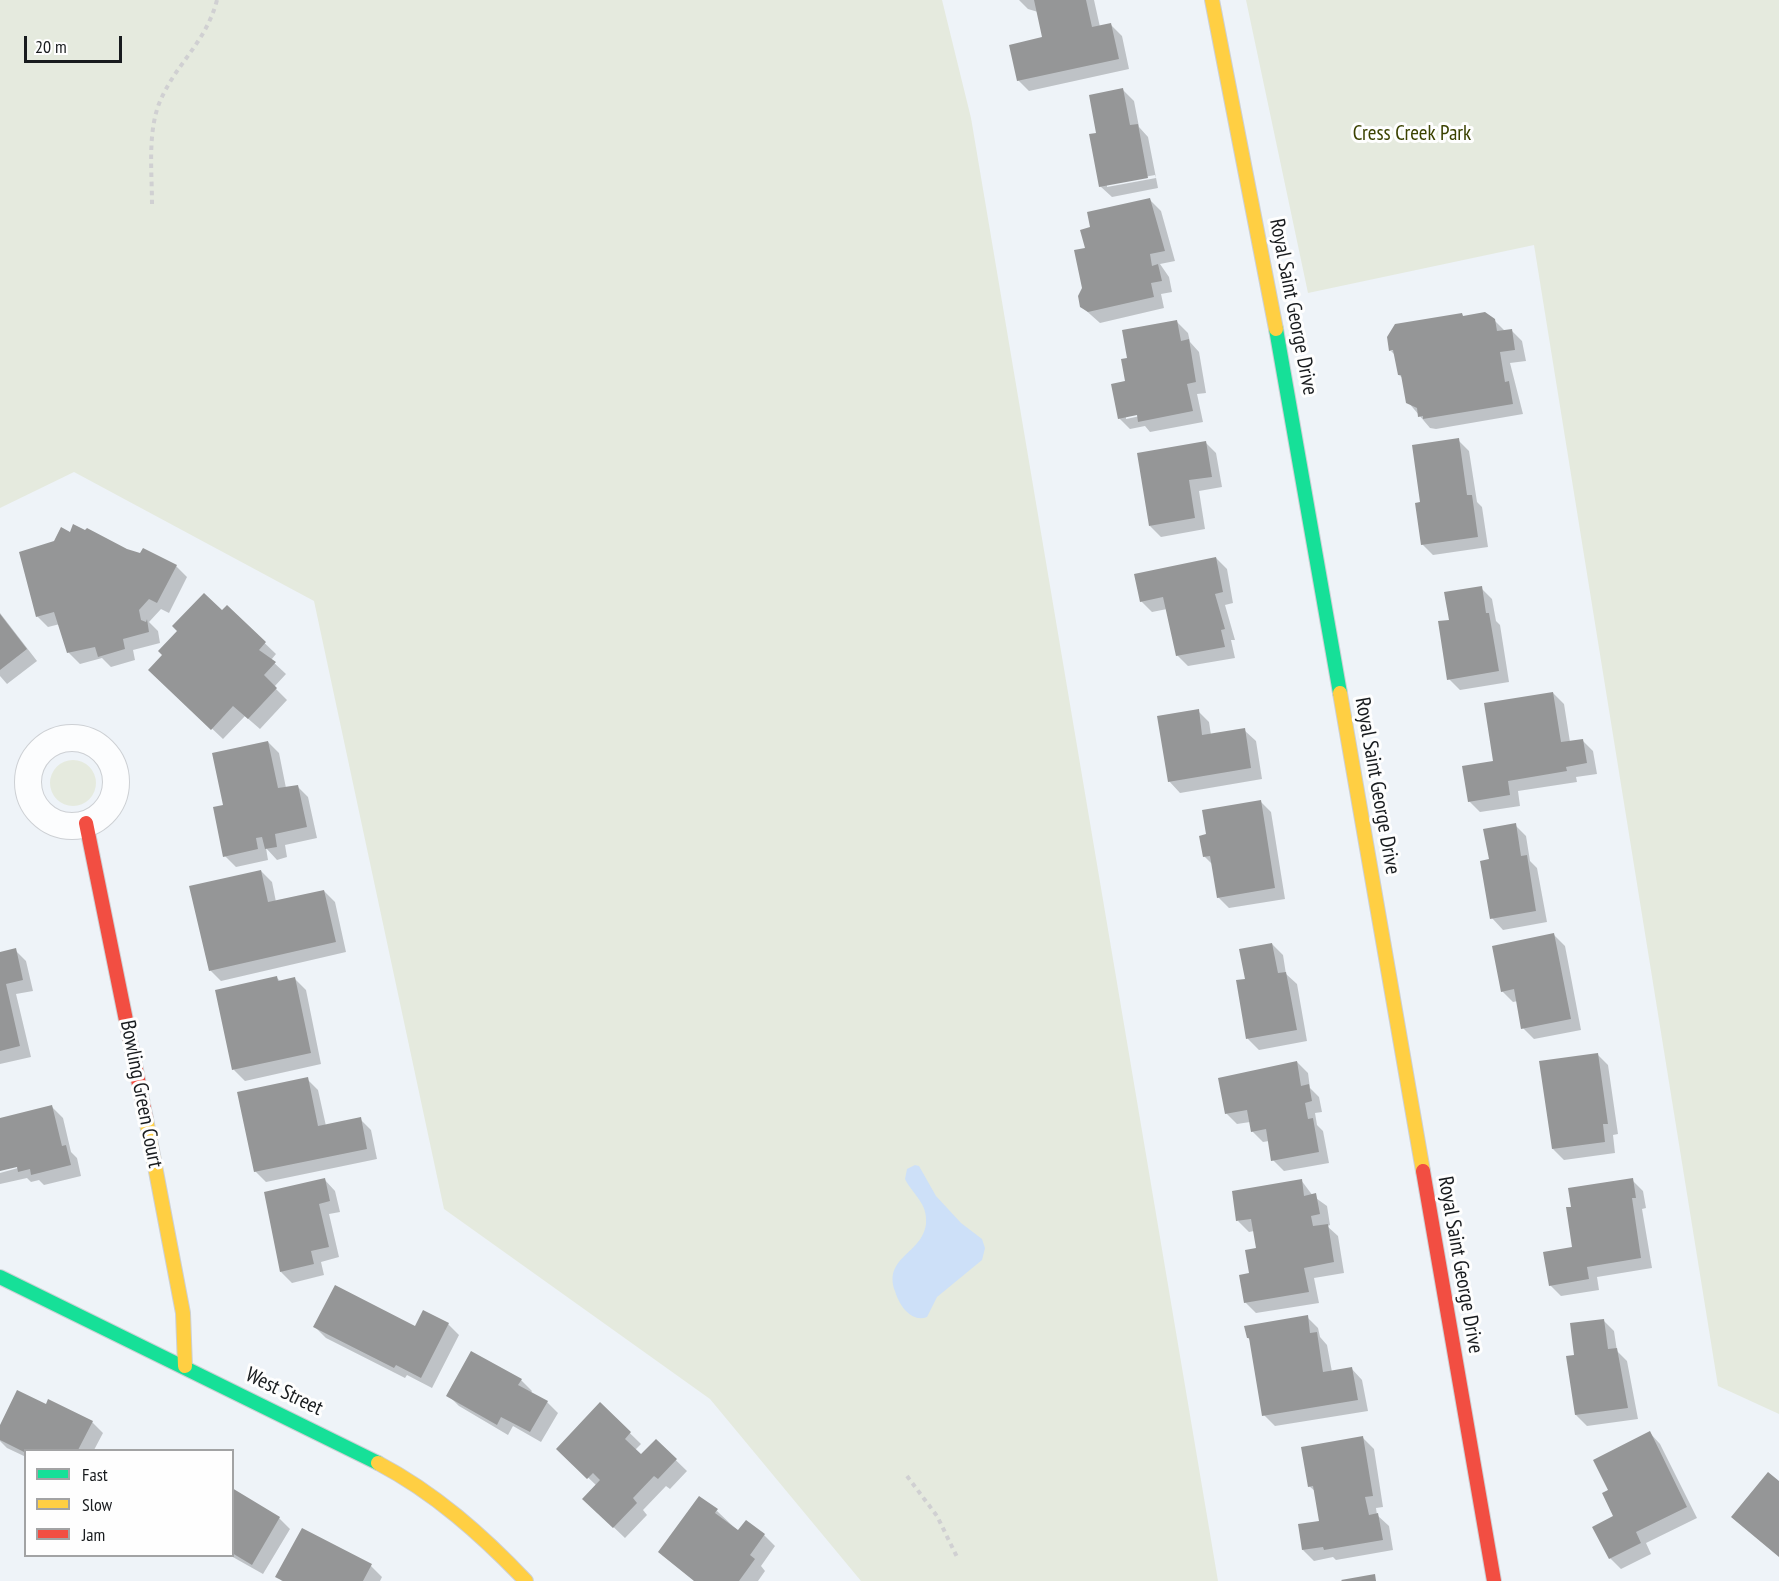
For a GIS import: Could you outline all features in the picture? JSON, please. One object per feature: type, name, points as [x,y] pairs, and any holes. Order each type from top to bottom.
[{"type":"street","name":"Royal Saint George Drive","points":[[1212,0],[1291,411],[1494,1581]]},
{"type":"street","name":"Bowling Green Court","points":[[86,823],[173,1249],[183,1313],[185,1366]]},
{"type":"street","name":"West Street","points":[[0,1277],[321,1433],[408,1481],[485,1538],[526,1581]]},
{"type":"path","points":[[152,204],[152,147],[160,101],[203,35],[217,0]]},
{"type":"path","points":[[907,1476],[937,1516],[957,1557]]},
{"type":"green space","points":[[0,0],[942,0],[971,118],[1218,1581],[861,1581],[710,1399],[444,1209],[314,601],[74,472],[0,508]]},
{"type":"green space","name":"Cress Creek Park","points":[[1246,0],[1779,0],[1779,1414],[1718,1386],[1534,245],[1308,293]]},
{"type":"green space","points":[[73,760],[82,761],[90,766],[95,774],[95,792],[90,800],[82,805],[73,806],[64,805],[56,800],[51,792],[50,783],[51,774],[56,766],[64,761]]},
{"type":"water","points":[[915,1165],[919,1166],[936,1196],[961,1223],[982,1239],[985,1248],[982,1260],[937,1297],[927,1317],[921,1318],[911,1315],[902,1307],[893,1280],[894,1270],[898,1263],[918,1242],[926,1224],[925,1210],[905,1179],[907,1169]]},
{"type":"building","points":[[1034,0],[1086,0],[1092,27],[1111,23],[1119,59],[1017,81],[1009,45],[1042,37]]},
{"type":"building","points":[[1123,88],[1130,125],[1138,124],[1148,178],[1099,187],[1089,134],[1096,133],[1089,95]]},
{"type":"building","points":[[1150,198],[1165,251],[1150,254],[1152,266],[1158,264],[1162,281],[1151,283],[1154,297],[1088,312],[1080,307],[1078,296],[1082,288],[1074,250],[1085,248],[1080,230],[1090,227],[1087,212]]},
{"type":"building","points":[[1485,312],[1495,319],[1497,331],[1512,329],[1515,350],[1500,352],[1505,382],[1509,381],[1513,404],[1423,419],[1423,416],[1418,417],[1417,408],[1406,403],[1401,375],[1398,375],[1393,350],[1389,351],[1387,337],[1395,324],[1462,313],[1463,316]]},
{"type":"building","points":[[1177,320],[1181,341],[1189,339],[1196,382],[1187,384],[1193,411],[1138,422],[1137,415],[1118,419],[1111,384],[1125,381],[1121,359],[1127,358],[1122,330]]},
{"type":"building","points":[[1459,438],[1467,495],[1472,495],[1478,537],[1421,545],[1415,503],[1420,502],[1412,445]]},
{"type":"building","points":[[1206,441],[1212,477],[1189,480],[1195,518],[1149,526],[1137,453]]},
{"type":"building","points":[[73,524],[85,530],[87,528],[127,549],[140,553],[143,548],[177,565],[157,603],[149,599],[139,610],[141,620],[146,622],[147,619],[149,632],[123,639],[125,649],[98,657],[95,647],[67,653],[54,612],[36,617],[19,552],[54,541],[61,527],[70,532]]},
{"type":"building","points":[[1216,557],[1223,592],[1215,594],[1225,629],[1221,630],[1225,647],[1176,656],[1163,597],[1140,602],[1134,574]]},
{"type":"building","points":[[1482,586],[1499,671],[1447,680],[1438,621],[1449,620],[1444,592]]},
{"type":"building","points":[[204,593],[222,610],[227,605],[266,642],[259,650],[276,662],[264,675],[277,688],[248,719],[233,706],[211,730],[148,670],[162,655],[158,651],[177,631],[172,626]]},
{"type":"building","points":[[0,614],[27,649],[0,670]]},
{"type":"building","points":[[1553,692],[1561,742],[1583,739],[1587,763],[1566,767],[1567,771],[1508,781],[1510,795],[1468,802],[1462,766],[1493,761],[1484,703]]},
{"type":"building","points":[[1199,709],[1202,735],[1245,728],[1251,768],[1168,782],[1157,716]]},
{"type":"building","points":[[268,741],[278,788],[298,785],[307,827],[275,834],[277,847],[265,849],[262,837],[256,838],[258,849],[223,857],[213,807],[223,805],[212,753]]},
{"type":"building","points":[[1261,800],[1275,888],[1217,898],[1210,856],[1203,857],[1199,836],[1206,834],[1202,810]]},
{"type":"building","points":[[1516,823],[1521,856],[1527,855],[1536,911],[1490,919],[1480,861],[1489,859],[1483,829]]},
{"type":"building","points":[[261,870],[268,902],[324,890],[336,942],[209,971],[189,886]]},
{"type":"building","points":[[1554,933],[1571,1019],[1521,1029],[1514,989],[1501,992],[1492,946]]},
{"type":"building","points":[[1272,943],[1278,973],[1286,972],[1297,1030],[1246,1039],[1236,980],[1245,979],[1239,949]]},
{"type":"building","points":[[16,948],[23,980],[6,984],[20,1046],[0,1051],[0,952]]},
{"type":"building","points":[[277,976],[278,981],[295,977],[311,1053],[232,1070],[215,990]]},
{"type":"building","points":[[1598,1053],[1608,1124],[1603,1124],[1605,1142],[1552,1149],[1539,1061]]},
{"type":"building","points":[[1297,1061],[1301,1086],[1309,1084],[1312,1101],[1305,1103],[1308,1119],[1313,1118],[1319,1152],[1271,1161],[1266,1129],[1251,1132],[1247,1110],[1225,1114],[1218,1078]]},
{"type":"building","points":[[308,1077],[318,1126],[361,1117],[367,1149],[254,1172],[237,1092]]},
{"type":"building","points":[[52,1105],[62,1146],[66,1145],[71,1165],[31,1175],[30,1169],[18,1172],[17,1167],[0,1171],[0,1118]]},
{"type":"building","points":[[325,1178],[330,1201],[319,1204],[329,1247],[311,1251],[314,1264],[280,1272],[264,1192]]},
{"type":"building","points":[[1633,1178],[1636,1198],[1632,1198],[1641,1258],[1587,1267],[1589,1279],[1549,1286],[1543,1252],[1572,1247],[1566,1207],[1571,1207],[1568,1188]]},
{"type":"building","points":[[1302,1179],[1304,1196],[1316,1193],[1320,1214],[1311,1216],[1313,1226],[1328,1224],[1334,1262],[1304,1268],[1309,1292],[1244,1303],[1239,1275],[1249,1273],[1245,1250],[1256,1248],[1251,1219],[1236,1221],[1232,1191]]},
{"type":"building","points":[[335,1285],[415,1326],[423,1310],[449,1323],[421,1378],[396,1365],[394,1368],[313,1327]]},
{"type":"building","points":[[1308,1315],[1310,1333],[1317,1332],[1323,1372],[1352,1367],[1358,1400],[1262,1416],[1249,1338],[1247,1338],[1244,1326]]},
{"type":"building","points":[[1604,1319],[1608,1349],[1617,1348],[1628,1408],[1575,1415],[1566,1356],[1574,1355],[1570,1323]]},
{"type":"building","points":[[471,1351],[522,1379],[518,1385],[548,1401],[530,1432],[501,1417],[497,1425],[446,1396]]},
{"type":"building","points":[[17,1390],[46,1404],[48,1399],[93,1421],[79,1449],[24,1449],[24,1452],[0,1440],[0,1425]]},
{"type":"building","points":[[600,1402],[631,1432],[625,1439],[641,1454],[656,1439],[677,1459],[658,1479],[654,1476],[633,1498],[637,1503],[613,1528],[582,1499],[600,1480],[593,1473],[587,1479],[556,1449]]},
{"type":"building","points":[[1650,1431],[1687,1507],[1636,1532],[1641,1543],[1609,1559],[1592,1527],[1613,1516],[1602,1493],[1608,1490],[1593,1460]]},
{"type":"building","points":[[1363,1436],[1373,1496],[1365,1497],[1369,1515],[1378,1513],[1383,1540],[1324,1550],[1323,1547],[1302,1550],[1298,1524],[1319,1521],[1313,1486],[1308,1487],[1301,1447]]},
{"type":"building","points":[[1768,1472],[1779,1481],[1779,1557],[1731,1517]]},
{"type":"building","points":[[234,1489],[280,1517],[252,1565],[234,1554]]},
{"type":"building","points":[[699,1496],[718,1509],[715,1513],[738,1530],[746,1520],[765,1534],[750,1555],[755,1559],[739,1581],[694,1581],[658,1552]]},
{"type":"building","points":[[302,1528],[372,1564],[363,1581],[283,1581],[275,1577]]},
{"type":"building","points":[[1375,1574],[1376,1581],[1341,1580]]},
{"type":"traffic: fast","points":[[1276,329],[1340,693]]},
{"type":"traffic: fast","points":[[0,1277],[378,1463]]},
{"type":"traffic: slow","points":[[1212,0],[1276,329]]},
{"type":"traffic: slow","points":[[1340,693],[1423,1171]]},
{"type":"traffic: slow","points":[[146,1119],[183,1313],[185,1366]]},
{"type":"traffic: slow","points":[[378,1463],[419,1488],[457,1516],[526,1581]]},
{"type":"traffic: jam","points":[[86,823],[146,1119]]},
{"type":"traffic: jam","points":[[1423,1171],[1494,1581]]}]
